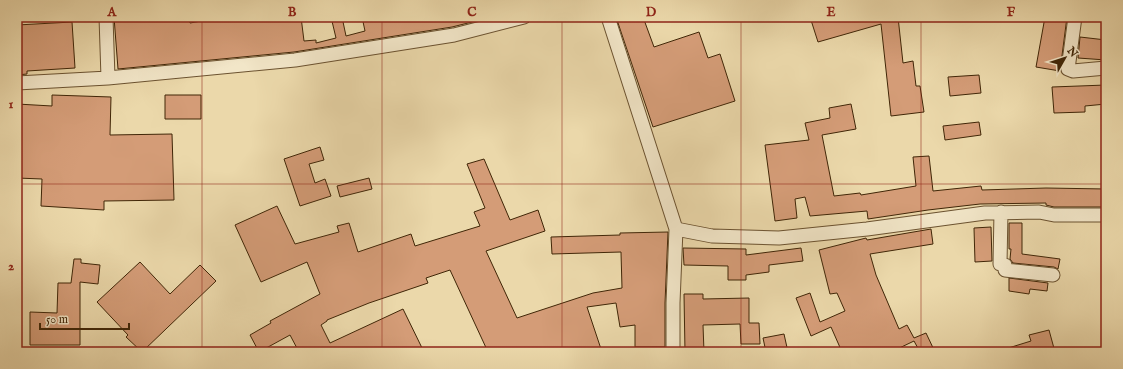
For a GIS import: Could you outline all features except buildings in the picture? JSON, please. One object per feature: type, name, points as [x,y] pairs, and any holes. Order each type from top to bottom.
[{"type":"street","points":[[106,17],[108,78]]},
{"type":"street","points":[[17,83],[108,78],[295,60],[454,35],[524,17]]},
{"type":"street","points":[[608,17],[676,229],[673,352]]},
{"type":"street","points":[[1074,17],[1068,69],[1073,71],[1106,68]]},
{"type":"street","points":[[1001,212],[1000,264],[1005,265],[1005,270],[1053,275]]},
{"type":"street","points":[[676,229],[712,236],[779,238],[867,229],[985,213],[1039,212],[1054,215],[1106,215]]}]
